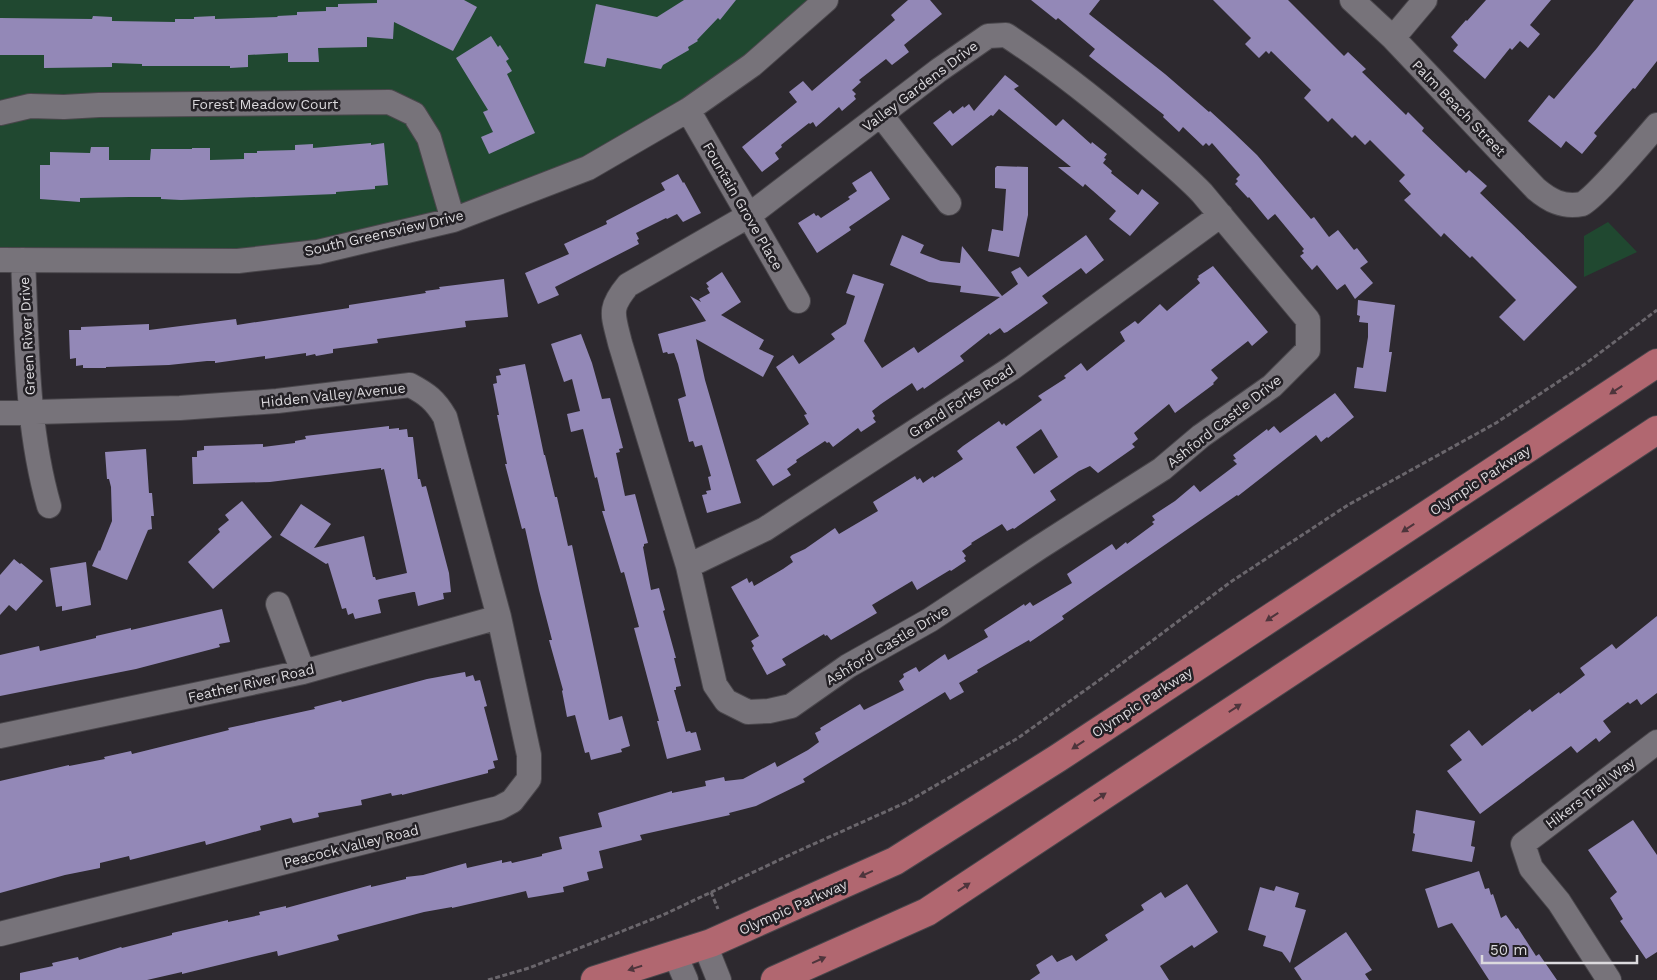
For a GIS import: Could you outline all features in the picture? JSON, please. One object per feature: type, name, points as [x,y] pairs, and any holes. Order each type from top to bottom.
[{"type":"main road","name":"Olympic Parkway","points":[[595,980],[705,945],[895,861],[1058,758],[1657,363]]},
{"type":"main road","points":[[775,980],[927,912],[1657,430]]},
{"type":"street","name":"South Greensview Drive","points":[[11,260],[238,261],[318,252],[453,220],[588,168],[688,110],[752,65],[826,0]]},
{"type":"street","name":"Palm Beach Street","points":[[1352,0],[1392,38],[1536,189],[1550,201],[1570,205],[1584,204],[1657,125]]},
{"type":"street","points":[[1392,38],[1425,0]]},
{"type":"street","name":"Valley Gardens Drive","points":[[620,343],[612,313],[617,298],[628,285],[748,216],[939,70],[988,36],[1006,35],[1041,58],[1112,114],[1186,177],[1221,215],[1308,320],[1308,338]]},
{"type":"street","name":"Forest Meadow Court","points":[[0,113],[30,106],[64,108],[99,105],[389,102],[414,114],[429,138],[453,220]]},
{"type":"street","name":"Fountain Grove Place","points":[[688,110],[798,301]]},
{"type":"street","points":[[881,115],[949,203]]},
{"type":"street","name":"Grand Forks Road","points":[[688,566],[765,529],[1012,368],[1221,215]]},
{"type":"street","name":"Green River Drive","points":[[11,260],[40,474],[49,506]]},
{"type":"street","name":"Ashford Castle Drive","points":[[620,343],[688,566],[715,685],[726,700],[748,712],[769,711],[791,706],[848,666],[930,620],[1047,542],[1162,469],[1201,436],[1272,386],[1308,350],[1308,338]]},
{"type":"street","name":"Hidden Valley Avenue","points":[[0,413],[180,408],[277,401],[410,385],[436,402],[445,416],[499,617]]},
{"type":"street","points":[[278,604],[303,672]]},
{"type":"street","name":"Feather River Road","points":[[0,736],[303,672],[499,617]]},
{"type":"street","name":"Peacock Valley Road","points":[[0,934],[482,814],[512,801],[529,779],[529,755],[499,617]]},
{"type":"street","name":"Hikers Trail Way","points":[[1610,980],[1558,902],[1531,868],[1523,844],[1657,742]]},
{"type":"street","points":[[705,945],[719,980]]},
{"type":"street","points":[[675,955],[686,980]]},
{"type":"path","points":[[488,980],[546,961],[663,915],[907,802],[1018,738],[1232,581],[1348,505],[1496,423],[1585,364],[1657,310]]},
{"type":"path","points":[[711,892],[718,909]]},
{"type":"green space","points":[[0,0],[826,0],[588,167],[335,248],[0,262]]},
{"type":"green space","points":[[1608,222],[1637,252],[1584,277],[1584,236]]},
{"type":"building","points":[[377,0],[464,0],[477,7],[453,51],[394,22],[393,39],[367,37],[367,47],[318,48],[319,62],[288,62],[288,53],[248,55],[248,67],[142,66],[142,64],[112,63],[112,67],[44,68],[44,55],[0,55],[0,18],[92,19],[93,16],[112,17],[112,21],[175,22],[175,19],[194,19],[194,17],[215,16],[215,19],[297,15],[297,12],[326,11],[326,7],[338,7],[338,4],[377,3]]},
{"type":"building","points":[[684,0],[736,0],[720,20],[718,18],[698,41],[688,47],[689,50],[663,65],[661,69],[607,58],[605,67],[584,63],[596,4],[657,17]]},
{"type":"building","points":[[908,0],[930,0],[942,14],[904,45],[909,52],[892,65],[886,59],[859,80],[861,82],[852,90],[856,94],[854,96],[856,99],[842,111],[839,107],[816,127],[813,122],[809,123],[781,145],[782,147],[775,153],[779,159],[762,172],[742,147],[797,102],[789,92],[803,81],[812,91],[895,20],[891,15]]},
{"type":"building","points":[[1031,0],[1100,0],[1089,14],[1165,74],[1234,133],[1257,155],[1311,219],[1314,217],[1329,237],[1338,230],[1354,250],[1357,248],[1368,262],[1360,268],[1373,283],[1355,299],[1345,284],[1337,290],[1317,265],[1312,270],[1300,256],[1304,253],[1302,251],[1304,249],[1275,214],[1268,220],[1249,197],[1235,184],[1238,181],[1236,179],[1240,175],[1212,143],[1209,146],[1206,143],[1203,146],[1183,127],[1179,132],[1163,117],[1164,115],[1089,56],[1095,49],[1058,18],[1056,20]]},
{"type":"building","points":[[1213,0],[1288,0],[1344,56],[1348,52],[1366,69],[1362,72],[1406,115],[1408,112],[1424,128],[1422,131],[1466,173],[1469,170],[1487,186],[1480,193],[1577,287],[1524,341],[1499,317],[1516,300],[1472,256],[1470,258],[1444,233],[1441,237],[1404,200],[1411,194],[1399,181],[1405,175],[1370,140],[1365,145],[1355,135],[1352,138],[1332,118],[1328,122],[1304,98],[1311,90],[1271,51],[1269,54],[1266,51],[1259,58],[1245,44],[1251,38]]},
{"type":"building","points":[[1486,0],[1551,0],[1530,25],[1540,34],[1528,48],[1520,41],[1512,50],[1510,48],[1485,79],[1453,51],[1458,45],[1451,37]]},
{"type":"building","points":[[1634,0],[1657,0],[1657,61],[1635,89],[1633,88],[1594,133],[1597,136],[1582,154],[1566,141],[1561,148],[1528,121],[1549,95],[1554,99]]},
{"type":"building","points":[[491,36],[498,47],[500,45],[509,59],[506,61],[512,71],[507,74],[535,133],[489,154],[481,137],[493,132],[483,112],[488,110],[456,58]]},
{"type":"building","points":[[1005,75],[1019,86],[1014,89],[1056,126],[1063,119],[1091,144],[1092,142],[1107,154],[1103,163],[1112,171],[1111,173],[1138,195],[1142,189],[1159,203],[1130,236],[1109,219],[1116,211],[1085,184],[1083,187],[1058,167],[1071,167],[999,109],[993,116],[991,115],[952,146],[933,123],[950,110],[953,114],[969,104],[974,111]]},
{"type":"building","points":[[371,143],[371,145],[384,143],[388,185],[375,186],[375,189],[336,192],[336,194],[181,200],[161,199],[161,197],[80,198],[80,202],[40,199],[40,165],[50,165],[50,152],[90,153],[91,147],[109,147],[109,160],[150,160],[151,149],[210,148],[210,160],[244,159],[244,153],[257,153],[257,151],[295,150],[295,145],[313,144],[313,148]]},
{"type":"building","points":[[997,166],[1028,167],[1028,215],[1019,257],[988,251],[992,229],[1003,231],[1006,189],[995,188],[995,168]]},
{"type":"building","points":[[871,171],[890,199],[849,227],[851,230],[817,253],[798,223],[814,213],[821,218],[850,199],[848,197],[857,191],[852,183]]},
{"type":"building","points":[[678,174],[701,213],[683,222],[677,214],[636,233],[639,244],[555,287],[559,295],[538,304],[525,273],[569,254],[564,244],[607,224],[606,221],[665,190],[661,183]]},
{"type":"building","points":[[902,235],[924,245],[920,253],[941,261],[960,263],[962,246],[1002,296],[1018,284],[1011,272],[1020,267],[1028,277],[1086,235],[1104,260],[1086,274],[1081,268],[1042,296],[1048,303],[1007,332],[1004,333],[1000,328],[990,335],[989,333],[960,356],[964,361],[924,389],[923,387],[917,391],[912,383],[881,404],[872,411],[876,422],[861,432],[858,428],[833,447],[829,442],[825,441],[796,460],[797,462],[787,469],[791,475],[773,486],[756,460],[809,424],[804,415],[807,414],[776,367],[793,355],[799,364],[835,339],[831,334],[846,324],[855,296],[846,293],[853,274],[884,284],[864,341],[882,368],[914,347],[918,353],[1000,297],[960,292],[961,286],[929,282],[890,265]]},
{"type":"building","points":[[1213,266],[1268,332],[1252,346],[1248,341],[1211,370],[1218,378],[1214,384],[1175,413],[1169,404],[1134,433],[1138,439],[1132,444],[1135,447],[1098,473],[1090,466],[1079,471],[1050,491],[1056,500],[1014,529],[1007,531],[1002,524],[971,543],[962,551],[966,556],[964,558],[966,561],[951,571],[917,590],[912,581],[872,605],[877,613],[831,640],[824,634],[782,659],[786,665],[767,675],[752,648],[754,646],[751,641],[759,636],[731,587],[747,578],[749,583],[752,581],[754,586],[793,562],[790,557],[792,555],[805,549],[835,528],[839,534],[878,511],[873,502],[915,476],[917,480],[920,478],[923,483],[963,459],[957,451],[963,446],[999,421],[1002,425],[1004,423],[1006,426],[1042,400],[1038,396],[1066,378],[1064,376],[1081,363],[1087,371],[1125,341],[1120,332],[1135,321],[1138,324],[1160,304],[1167,311],[1200,283],[1197,279],[1198,276]],"holes":[[[1041,429],[1058,457],[1034,474],[1016,447]]]},
{"type":"building","points":[[722,272],[741,302],[721,315],[764,340],[759,349],[774,356],[763,377],[696,339],[705,380],[741,503],[707,513],[702,495],[707,494],[706,491],[711,490],[708,477],[711,476],[702,445],[695,447],[693,441],[689,442],[678,399],[686,396],[678,364],[674,353],[663,353],[658,334],[706,321],[690,296],[701,302],[699,299],[710,293],[706,283]]},
{"type":"building","points":[[504,279],[508,317],[465,321],[466,327],[377,339],[378,343],[333,349],[333,353],[306,356],[306,353],[265,359],[265,356],[215,363],[215,361],[207,361],[106,368],[83,368],[83,365],[76,366],[76,358],[70,359],[69,330],[81,330],[81,327],[149,324],[149,330],[236,319],[237,325],[349,308],[349,305],[426,293],[425,291],[440,289],[439,287]]},
{"type":"building","points":[[1358,300],[1395,305],[1389,352],[1392,352],[1386,392],[1354,388],[1357,367],[1363,368],[1368,337],[1368,323],[1359,322],[1360,316],[1357,315]]},
{"type":"building","points":[[581,334],[592,363],[602,399],[610,398],[623,448],[619,449],[620,452],[616,453],[625,496],[635,494],[648,543],[644,544],[643,547],[651,590],[659,588],[665,610],[663,611],[676,658],[674,658],[681,686],[676,687],[676,690],[674,690],[686,732],[696,732],[701,750],[667,759],[657,721],[659,721],[634,628],[639,627],[624,572],[621,573],[602,511],[605,511],[583,429],[571,432],[567,414],[580,411],[572,379],[564,382],[551,344]]},
{"type":"building","points":[[525,364],[544,455],[555,497],[557,497],[568,546],[572,545],[609,720],[622,716],[630,746],[621,749],[622,752],[591,760],[589,752],[585,753],[575,715],[567,717],[563,690],[549,640],[552,640],[525,528],[522,529],[505,464],[507,464],[493,384],[497,383],[496,376],[501,375],[499,369]]},
{"type":"building","points":[[1335,393],[1354,417],[1328,438],[1321,442],[1316,435],[1238,496],[1062,616],[1064,619],[1030,642],[1029,640],[977,670],[978,672],[959,683],[964,692],[950,700],[945,692],[803,779],[805,782],[756,806],[729,813],[730,815],[640,835],[642,840],[599,851],[603,868],[587,872],[589,880],[563,887],[564,892],[528,898],[526,891],[452,908],[424,912],[337,935],[339,940],[278,956],[277,951],[182,974],[182,972],[147,980],[20,980],[20,973],[53,966],[52,963],[78,957],[79,960],[121,947],[172,935],[172,933],[228,920],[228,922],[260,915],[259,912],[286,906],[286,908],[371,885],[371,887],[406,879],[406,877],[423,875],[466,863],[467,868],[502,860],[502,863],[511,861],[512,863],[542,856],[542,854],[562,849],[559,837],[602,827],[598,813],[672,791],[672,793],[706,786],[705,781],[724,777],[725,781],[743,779],[775,762],[777,767],[819,742],[815,733],[821,730],[820,728],[860,704],[864,710],[904,690],[899,681],[904,677],[903,674],[916,667],[919,672],[945,654],[948,660],[988,637],[984,630],[1024,604],[1025,606],[1030,602],[1033,606],[1072,583],[1067,574],[1112,544],[1116,550],[1126,542],[1127,544],[1154,524],[1152,522],[1155,520],[1152,516],[1175,501],[1194,485],[1200,492],[1237,464],[1233,460],[1236,459],[1233,455],[1267,429],[1268,431],[1274,426],[1280,433]]},
{"type":"building","points":[[389,426],[389,429],[407,429],[408,437],[413,437],[418,479],[420,479],[422,487],[426,486],[449,573],[451,592],[443,593],[444,599],[418,606],[415,592],[413,592],[380,599],[378,600],[381,613],[355,619],[353,613],[348,615],[346,608],[342,609],[328,563],[326,564],[280,535],[301,504],[331,524],[314,548],[364,536],[373,577],[376,580],[407,573],[384,469],[270,482],[193,484],[192,457],[197,457],[197,451],[204,450],[204,446],[263,444],[263,447],[295,443],[295,441],[306,439],[305,436]]},
{"type":"building","points":[[146,449],[149,493],[152,493],[154,516],[151,516],[152,529],[148,530],[127,580],[92,566],[112,521],[111,487],[109,479],[107,479],[105,452]]},
{"type":"building","points":[[242,501],[272,537],[213,589],[188,562],[220,532],[218,529],[229,520],[225,515]]},
{"type":"building","points":[[14,559],[43,581],[16,611],[9,605],[0,615],[0,575]]},
{"type":"building","points":[[86,562],[91,605],[62,611],[62,606],[56,607],[50,568]]},
{"type":"building","points":[[222,609],[230,642],[219,644],[220,647],[136,669],[0,696],[0,655],[39,646],[40,651],[96,638],[96,636]]},
{"type":"building","points":[[1657,616],[1657,693],[1641,705],[1637,699],[1630,704],[1628,702],[1603,721],[1611,732],[1599,742],[1596,738],[1577,753],[1571,746],[1480,814],[1447,771],[1462,760],[1450,745],[1469,730],[1482,746],[1530,709],[1532,712],[1559,692],[1560,694],[1585,675],[1580,668],[1612,644],[1616,649]]},
{"type":"building","points":[[465,672],[466,677],[473,675],[475,681],[480,680],[487,706],[484,707],[498,760],[493,761],[495,768],[488,770],[488,773],[402,795],[392,796],[391,793],[361,800],[362,805],[318,813],[319,817],[293,823],[291,818],[260,826],[261,830],[206,845],[205,841],[130,860],[129,856],[100,863],[100,868],[65,875],[0,893],[0,781],[69,765],[105,759],[104,757],[131,751],[132,754],[229,730],[228,728],[315,709],[314,707],[341,700],[342,702],[427,679]]},
{"type":"building","points":[[1416,810],[1475,821],[1471,846],[1475,847],[1472,862],[1412,851]]},
{"type":"building","points":[[1633,820],[1657,855],[1657,952],[1646,959],[1620,921],[1623,919],[1610,898],[1617,892],[1588,850]]},
{"type":"building","points":[[1479,871],[1485,889],[1489,888],[1491,895],[1493,894],[1501,918],[1506,915],[1516,929],[1518,928],[1536,956],[1539,954],[1557,980],[1489,980],[1452,923],[1438,928],[1425,889]]},
{"type":"building","points":[[1187,884],[1218,932],[1194,948],[1192,945],[1160,966],[1169,980],[1030,980],[1040,973],[1036,965],[1052,955],[1057,962],[1072,955],[1076,961],[1108,940],[1105,935],[1144,910],[1141,905],[1161,892],[1165,898]]},
{"type":"building","points":[[1276,886],[1299,893],[1295,907],[1306,910],[1290,963],[1282,952],[1263,946],[1266,936],[1248,930],[1260,887],[1274,891]]},
{"type":"building","points":[[1346,932],[1372,970],[1365,974],[1369,980],[1302,980],[1294,968]]}]
